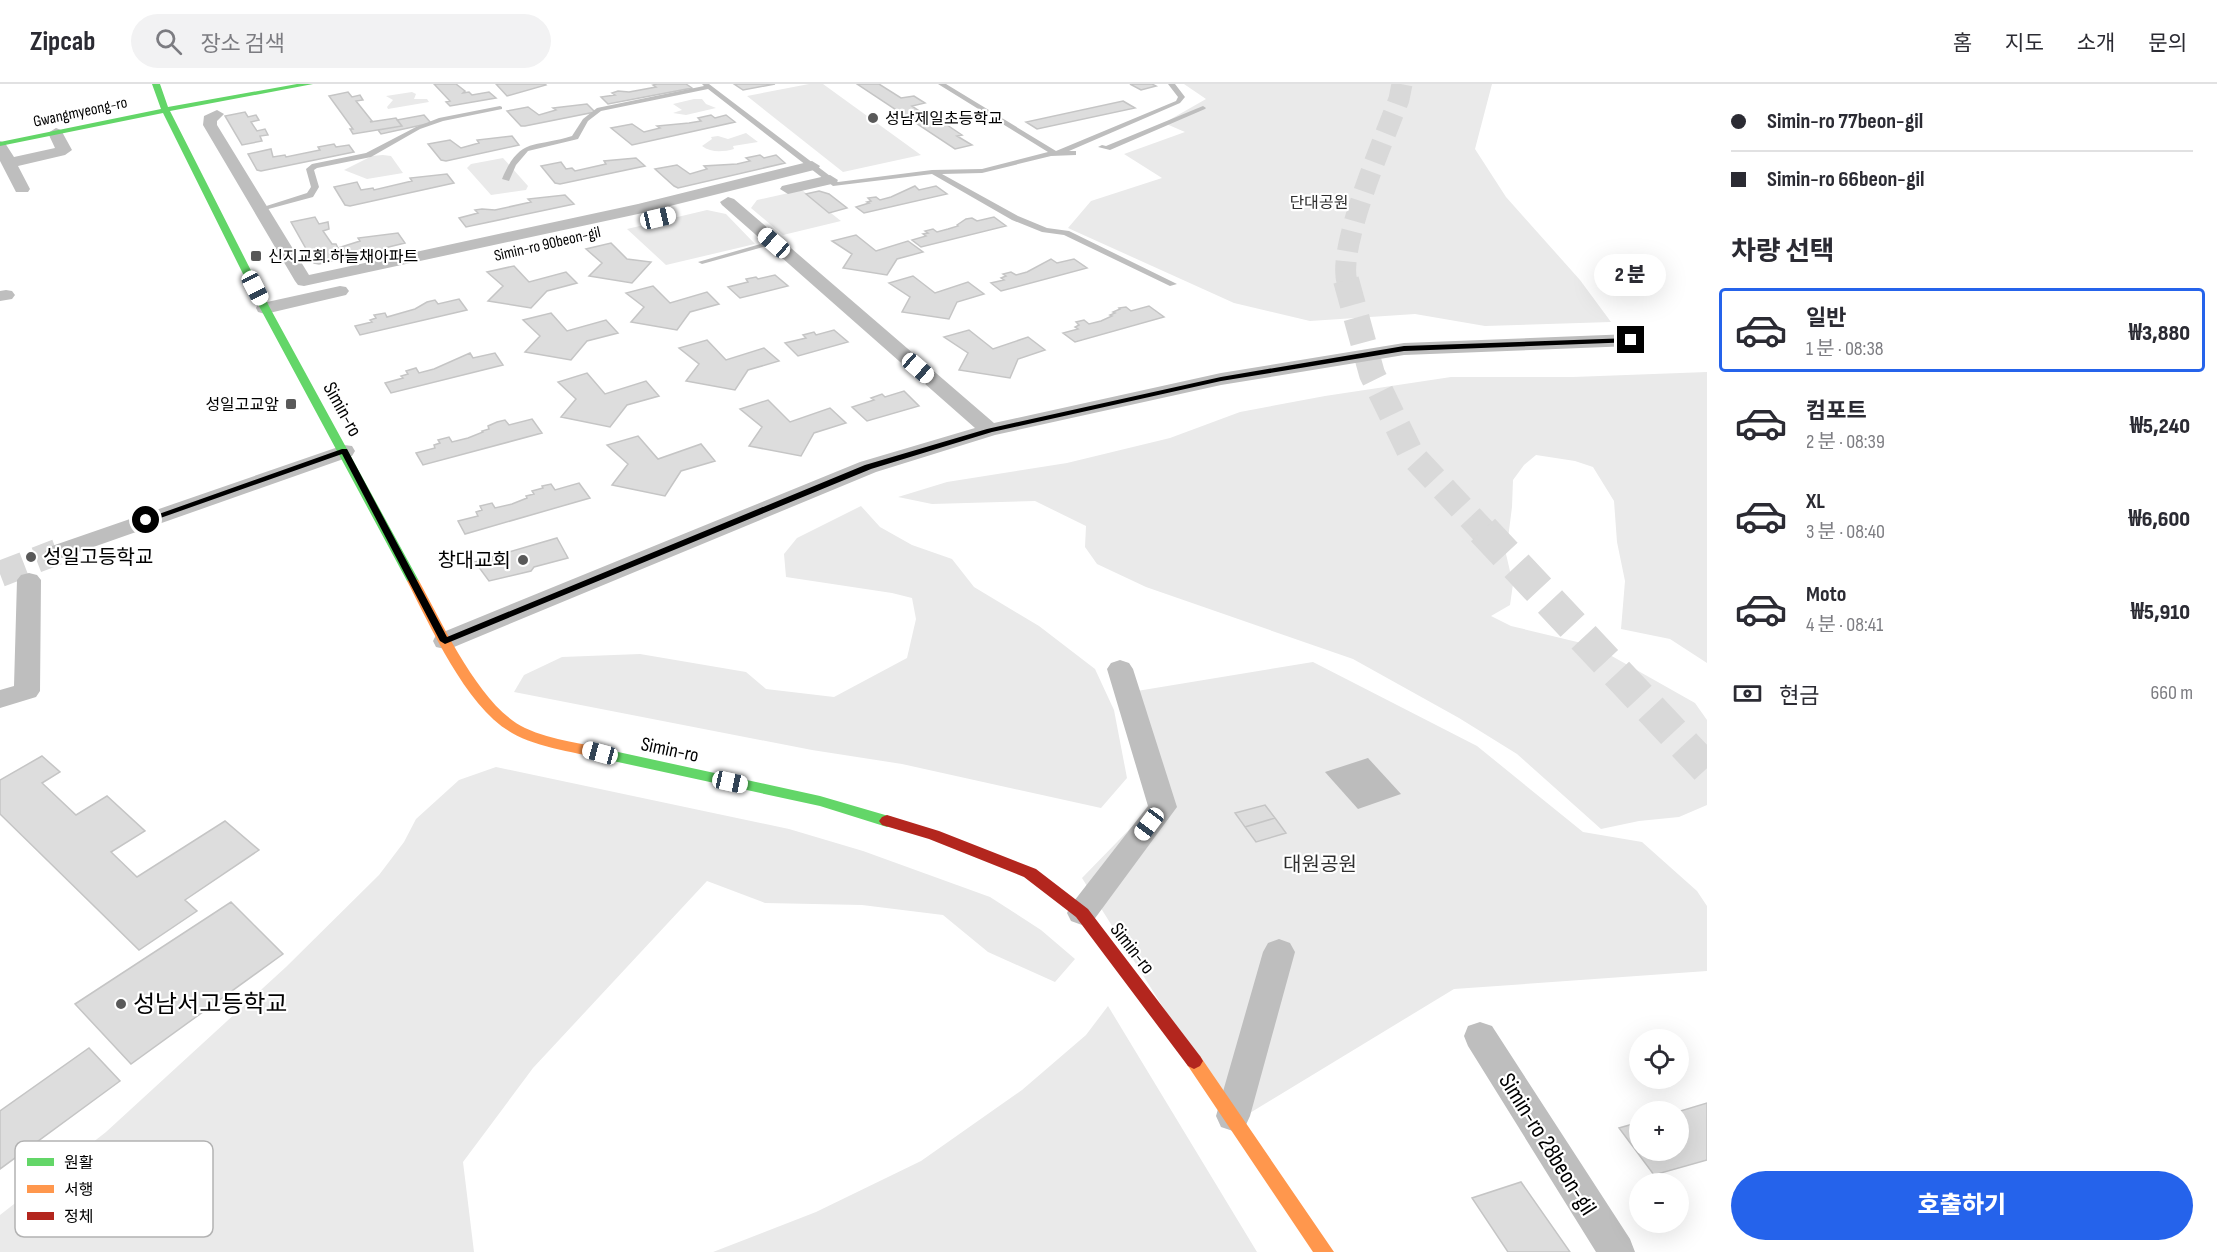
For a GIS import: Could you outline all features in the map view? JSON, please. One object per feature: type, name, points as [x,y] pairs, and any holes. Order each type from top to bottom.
[{"type":"main road","name":"Simin-ro","points":[[156,84],[165,110],[265,308],[445,641],[486,703],[500,718],[519,731],[641,763],[820,801],[934,836],[1030,873],[1082,913],[1174,1032],[1324,1252]]},
{"type":"main road","name":"Gwangmyeong-ro","points":[[0,145],[165,110],[309,84]]},
{"type":"street","points":[[218,114],[209,120],[210,125],[304,281],[638,209],[812,166]]},
{"type":"street","points":[[9,163],[64,150],[56,133]]},
{"type":"street","points":[[0,145],[19,184],[0,182]]},
{"type":"street","name":"Simin-ro 90beon-gil","points":[[265,308],[830,180]]},
{"type":"street","points":[[728,202],[990,430]]},
{"type":"street","points":[[445,641],[868,467],[990,430],[1221,379],[1404,349],[1631,340]]},
{"type":"street","points":[[57,552],[344,451]]},
{"type":"street","points":[[0,699],[27,691],[29,579]]},
{"type":"street","points":[[1082,913],[1162,807],[1120,669]]},
{"type":"street","points":[[1233,1116],[1279,952]]},
{"type":"street","name":"Simin-ro 28beon-gil","points":[[1480,1036],[1617,1252]]},
{"type":"lane","points":[[942,84],[1056,154]]},
{"type":"lane","points":[[1056,154],[1178,102],[1182,97],[1181,93],[1171,84]]},
{"type":"lane","points":[[506,179],[513,165],[527,147],[575,137],[585,120],[599,109],[707,86],[836,184],[932,172],[982,171],[1056,154],[1073,153]]},
{"type":"lane","points":[[261,209],[310,195],[315,187],[310,169],[315,166],[368,155],[418,128],[441,119],[500,108]]},
{"type":"lane","points":[[1102,147],[1107,148],[1203,108]]},
{"type":"lane","points":[[932,172],[1015,218],[1045,230],[1066,233],[1173,284]]},
{"type":"lane","points":[[702,262],[774,243]]},
{"type":"green space","points":[[809,84],[823,84],[921,155],[843,172],[747,96]]},
{"type":"green space","name":"단대공원","points":[[1184,84],[1492,84],[1475,149],[1506,197],[1580,280],[1611,322],[1485,326],[1415,314],[1310,321],[1234,303],[1068,228],[1091,201],[1162,178],[1124,154],[1185,132],[1164,123],[1206,99]]},
{"type":"green space","points":[[412,92],[416,94],[414,99],[427,99],[429,102],[388,109],[387,107],[393,100],[386,96]]},
{"type":"green space","points":[[702,99],[706,104],[716,108],[686,115],[673,113],[682,110],[673,104]]},
{"type":"green space","points":[[746,133],[758,142],[733,146],[734,149],[721,151],[709,150],[702,146],[712,139],[711,137],[718,136],[728,139]]},
{"type":"green space","points":[[372,156],[391,156],[403,173],[367,179],[344,170]]},
{"type":"green space","points":[[503,158],[528,186],[526,190],[491,195],[467,168],[471,164]]},
{"type":"green space","points":[[802,190],[841,221],[783,235],[751,208],[757,200]]},
{"type":"green space","points":[[707,210],[726,214],[755,244],[666,265],[627,229]]},
{"type":"green space","points":[[1707,372],[1707,663],[1670,639],[1621,629],[1625,581],[1617,542],[1614,501],[1593,467],[1575,461],[1536,455],[1524,465],[1513,480],[1506,554],[1513,584],[1510,605],[1491,616],[1511,626],[1594,646],[1695,703],[1707,720],[1707,805],[1679,817],[1639,821],[1601,829],[1517,754],[1459,718],[1353,659],[1146,587],[1097,564],[1085,547],[1086,526],[1035,501],[932,504],[898,497],[947,482],[1067,463],[1170,438],[1240,412],[1325,396],[1451,377],[1573,377]]},
{"type":"green space","points":[[861,506],[880,527],[912,545],[952,559],[974,587],[1039,626],[1095,669],[1114,710],[1127,778],[1101,808],[902,764],[812,750],[514,692],[524,675],[562,657],[640,654],[746,672],[766,689],[834,697],[907,658],[916,619],[912,598],[786,577],[784,554],[797,538]]},
{"type":"green space","name":"대원공원","points":[[1313,662],[1477,746],[1583,832],[1642,842],[1697,891],[1707,906],[1707,971],[1454,989],[1235,1122],[1082,878],[1153,805],[1137,691]]},
{"type":"green space","points":[[496,767],[789,829],[863,851],[990,897],[1041,930],[1075,959],[1055,982],[988,952],[943,915],[862,905],[765,903],[707,881],[533,1068],[463,1162],[474,1252],[0,1252],[0,1215],[15,1203],[15,1237],[213,1237],[213,1141],[95,1141],[286,967],[379,875],[404,842],[416,819],[459,780]]},
{"type":"green space","points":[[1108,1006],[1257,1252],[713,1252],[816,1212],[921,1161],[1022,1090],[1086,1035]]},
{"type":"shaded area","points":[[1368,758],[1401,794],[1358,809],[1325,772]]},
{"type":"building","points":[[434,84],[456,84],[465,91],[463,93],[469,92],[472,95],[489,92],[496,98],[450,106],[446,102],[450,101]]},
{"type":"building","points":[[496,84],[545,84],[546,85],[507,96]]},
{"type":"building","points":[[657,84],[686,84],[692,88],[608,104],[601,97],[615,95],[612,93],[618,91],[629,92],[656,87],[653,85]]},
{"type":"building","points":[[734,84],[775,84],[743,90]]},
{"type":"building","points":[[857,84],[879,84],[901,98],[914,96],[925,103],[912,106],[942,126],[947,125],[962,135],[957,136],[972,145],[955,149]]},
{"type":"building","points":[[1130,84],[1152,84],[1156,86],[1141,90]]},
{"type":"building","points":[[348,92],[352,97],[360,95],[363,100],[356,101],[372,121],[370,122],[396,118],[402,126],[353,134],[350,129],[353,129],[329,96]]},
{"type":"building","points":[[1123,101],[1135,108],[1037,129],[1026,122]]},
{"type":"building","points":[[587,104],[595,112],[525,126],[521,126],[507,111],[528,107],[539,115],[556,110],[553,108]]},
{"type":"building","points":[[245,112],[248,117],[256,115],[259,120],[251,122],[257,131],[265,129],[268,135],[260,136],[262,141],[242,145],[225,116]]},
{"type":"building","points":[[424,115],[431,123],[381,134],[378,130],[402,126],[397,120]]},
{"type":"building","points":[[711,115],[715,118],[726,115],[735,122],[632,145],[611,128],[632,124],[644,132],[660,128],[657,126],[701,121],[698,118]]},
{"type":"building","points":[[512,136],[519,145],[446,161],[441,160],[428,144],[450,140],[461,148],[479,143],[477,140]]},
{"type":"building","points":[[334,144],[336,147],[349,145],[354,152],[261,171],[257,170],[248,154],[271,149],[273,157],[285,155],[286,157],[320,150],[318,147]]},
{"type":"building","points":[[760,155],[764,158],[776,155],[785,163],[678,188],[655,169],[677,165],[690,174],[707,169],[704,166],[737,164],[750,161],[746,158]]},
{"type":"building","points":[[636,158],[645,166],[560,184],[555,183],[541,166],[561,162],[566,169],[572,168],[575,171],[606,164],[604,161]]},
{"type":"building","points":[[447,174],[454,183],[350,206],[345,205],[334,187],[357,182],[361,190],[373,188],[374,190],[412,181],[410,178]]},
{"type":"building","points":[[915,186],[919,190],[936,186],[947,194],[864,213],[856,207],[869,203],[867,202],[871,201],[868,198],[876,197],[880,200]]},
{"type":"building","points":[[819,191],[829,194],[847,208],[829,213],[806,194]]},
{"type":"building","points":[[565,195],[574,204],[466,227],[459,218],[478,213],[475,210],[495,210],[531,202],[528,199]]},
{"type":"building","points":[[315,217],[319,224],[328,222],[329,229],[323,231],[332,244],[336,244],[338,248],[360,241],[358,238],[398,233],[405,243],[319,264],[314,263],[291,222]]},
{"type":"building","points":[[994,217],[1006,226],[921,247],[912,240],[926,236],[923,234],[928,233],[925,231],[933,229],[937,232],[948,229],[958,226],[966,219],[972,218],[977,221]]},
{"type":"building","points":[[856,235],[876,251],[908,241],[923,252],[897,259],[887,275],[843,268],[852,254],[832,241]]},
{"type":"building","points":[[611,243],[627,259],[651,262],[632,283],[589,276],[602,263],[586,249]]},
{"type":"building","points":[[1051,259],[1057,263],[1074,259],[1087,268],[1001,291],[991,283],[1004,280],[1001,278],[1006,276],[1003,274],[1011,272],[1016,275],[1027,272]]},
{"type":"building","points":[[514,266],[529,282],[566,272],[577,283],[547,291],[531,308],[488,301],[503,286],[487,272]]},
{"type":"building","points":[[775,275],[788,286],[740,298],[728,287],[748,282],[746,279]]},
{"type":"building","points":[[913,276],[935,293],[968,282],[984,294],[957,302],[949,319],[902,312],[910,297],[889,283]]},
{"type":"building","points":[[653,286],[670,303],[707,292],[719,304],[690,312],[677,330],[631,322],[644,307],[626,293]]},
{"type":"building","points":[[459,299],[467,310],[360,335],[355,326],[372,322],[370,320],[376,318],[374,315],[385,313],[387,317],[415,309],[435,300],[438,304]]},
{"type":"building","points":[[1149,306],[1164,317],[1075,342],[1063,333],[1078,329],[1075,327],[1079,325],[1076,322],[1084,320],[1089,324],[1101,321],[1112,316],[1110,315],[1119,308],[1126,307],[1131,311]]},
{"type":"building","points":[[551,313],[567,331],[606,320],[618,333],[587,341],[571,360],[525,352],[540,336],[523,320]]},
{"type":"building","points":[[834,330],[848,342],[798,356],[785,343],[806,338],[803,335],[814,332],[816,335]]},
{"type":"building","points":[[969,330],[993,349],[1028,337],[1045,350],[1018,359],[1010,378],[959,370],[968,353],[944,337]]},
{"type":"building","points":[[707,340],[726,360],[764,348],[779,361],[748,370],[735,390],[686,381],[699,364],[679,348]]},
{"type":"building","points":[[470,353],[473,358],[495,353],[503,365],[391,393],[385,383],[403,378],[401,376],[408,374],[406,371],[416,368],[419,373],[434,369]]},
{"type":"building","points":[[587,373],[605,394],[646,381],[659,396],[627,405],[610,427],[561,417],[576,399],[558,382]]},
{"type":"building","points":[[904,391],[919,406],[867,421],[852,407],[874,400],[871,398],[882,394],[885,397]]},
{"type":"building","points":[[768,400],[790,422],[830,408],[846,423],[814,433],[801,456],[749,446],[762,427],[740,409]]},
{"type":"building","points":[[532,419],[542,433],[423,465],[416,453],[435,448],[434,445],[440,443],[438,440],[449,437],[452,442],[468,438],[489,429],[488,426],[497,422],[505,420],[509,425]]},
{"type":"building","points":[[638,436],[658,459],[701,444],[715,461],[681,471],[665,496],[612,485],[628,464],[607,445]]},
{"type":"building","points":[[579,483],[590,498],[465,534],[458,521],[478,516],[476,512],[482,510],[480,506],[492,503],[495,508],[512,504],[534,494],[532,491],[543,488],[542,486],[551,484],[555,490]]},
{"type":"building","name":"창대교회","points":[[557,538],[568,558],[534,567],[531,571],[489,581],[475,562]]},
{"type":"building","name":"성남서고등학교","points":[[42,756],[60,772],[42,783],[76,815],[107,796],[145,831],[111,852],[137,877],[225,821],[259,850],[185,900],[197,911],[139,950],[0,814],[0,780]]},
{"type":"building","points":[[1265,805],[1275,818],[1245,827],[1235,813]]},
{"type":"building","points":[[1275,818],[1286,833],[1256,842],[1245,827]]},
{"type":"building","points":[[231,902],[283,954],[131,1064],[75,1004]]},
{"type":"building","points":[[89,1048],[120,1081],[38,1141],[15,1141],[15,1158],[0,1169],[0,1111]]},
{"type":"building","points":[[1707,1103],[1707,1160],[1661,1173],[1653,1173],[1644,1161],[1689,1161],[1689,1108]]},
{"type":"building","points":[[1629,1125],[1629,1141],[1619,1128]]},
{"type":"building","points":[[1521,1182],[1570,1252],[1508,1252],[1472,1198]]},
{"type":"tunnel","points":[[1347,282],[1346,265],[1355,218],[1399,99],[1402,84]]},
{"type":"tunnel","points":[[1346,280],[1372,374],[1411,454],[1484,532]]},
{"type":"tunnel","points":[[1483,530],[1707,769]]},
{"type":"tunnel","points":[[0,574],[57,552]]},
{"type":"traffic: fast","points":[[156,84],[165,110],[265,308],[413,581]]},
{"type":"traffic: fast","points":[[0,144],[165,110],[309,84]]},
{"type":"traffic: fast","points":[[609,755],[820,801],[887,821]]},
{"type":"traffic: slow","points":[[413,581],[445,641],[473,686],[488,706],[504,721],[529,735],[609,755]]},
{"type":"traffic: slow","points":[[1194,1061],[1324,1252]]},
{"type":"traffic: jam","points":[[887,821],[934,835],[1030,873],[1082,913],[1194,1061]]},
{"type":"place","name":"성남제일초등학교","points":[[873,118]]},
{"type":"place","name":"신지교회.하늘채아파트","points":[[256,256]]},
{"type":"place","name":"성일고교앞","points":[[291,404]]},
{"type":"place","name":"성일고등학교","points":[[31,557]]},
{"type":"place","name":"창대교회","points":[[523,560]]},
{"type":"place","name":"성남서고등학교","points":[[121,1004]]},
{"type":"route","points":[[146,520],[344,451],[445,641],[868,467],[990,430],[1221,379],[1404,349],[1631,340]]}]
